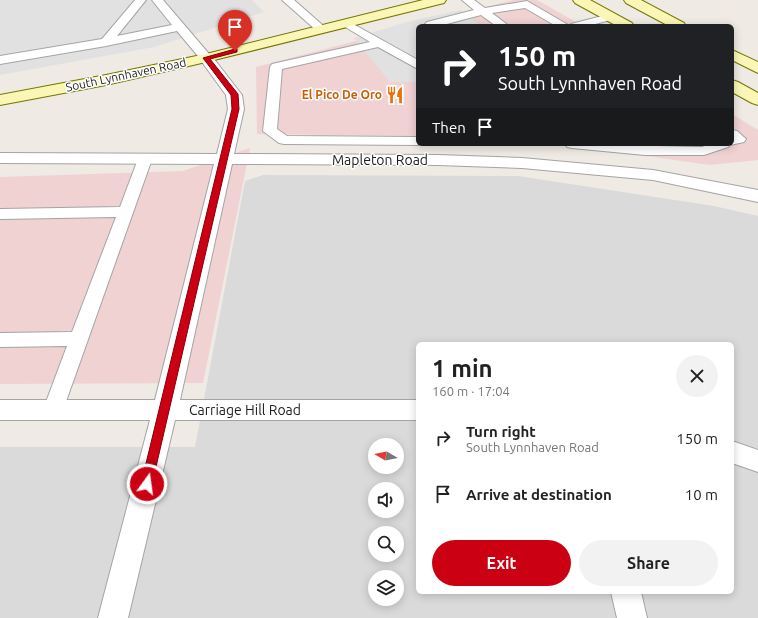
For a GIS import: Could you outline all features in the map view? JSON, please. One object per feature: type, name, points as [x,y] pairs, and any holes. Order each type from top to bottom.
[{"type":"street","name":"South Lynnhaven Road","points":[[0,100],[106,80],[206,58],[439,0]]},
{"type":"street","points":[[580,0],[624,24]]},
{"type":"street","points":[[631,0],[675,24]]},
{"type":"street","points":[[734,55],[758,68]]},
{"type":"street","points":[[114,618],[236,109],[234,94],[206,58]]},
{"type":"street","points":[[734,86],[758,100]]},
{"type":"street","name":"Mapleton Road","points":[[0,158],[438,160],[522,163],[653,176],[758,196]]},
{"type":"street","name":"Carriage Hill Road","points":[[0,410],[416,410]]},
{"type":"street","points":[[734,453],[758,461]]},
{"type":"street","points":[[626,594],[632,618]]},
{"type":"lane","points":[[106,42],[141,0]]},
{"type":"lane","points":[[157,0],[206,58]]},
{"type":"lane","points":[[288,0],[321,29]]},
{"type":"lane","points":[[467,0],[500,24]]},
{"type":"lane","points":[[431,24],[484,11],[527,4],[547,20],[558,24]]},
{"type":"lane","points":[[582,24],[610,16]]},
{"type":"lane","points":[[346,23],[416,64]]},
{"type":"lane","points":[[0,60],[106,42],[180,26]]},
{"type":"lane","points":[[380,43],[276,68],[270,131],[284,140],[416,140]]},
{"type":"lane","points":[[734,135],[739,139],[734,140]]},
{"type":"lane","points":[[593,146],[645,151],[680,147],[704,151],[718,146]]},
{"type":"lane","points":[[53,410],[145,159]]},
{"type":"lane","points":[[0,214],[126,212]]},
{"type":"lane","points":[[0,340],[79,339]]},
{"type":"shaded area","points":[[0,0],[252,0],[264,12],[154,47],[0,75]]},
{"type":"shaded area","points":[[513,0],[537,0],[579,24],[421,24]]},
{"type":"shaded area","points":[[461,10],[478,24],[416,24],[416,82],[390,82],[354,38],[414,20]]},
{"type":"shaded area","points":[[416,25],[416,136],[257,134],[256,67]]},
{"type":"shaded area","points":[[734,115],[758,130],[758,160],[710,165],[576,146],[734,146]]},
{"type":"shaded area","points":[[250,148],[203,383],[0,384],[0,177],[183,171]]},
{"type":"shaded area","points":[[263,175],[518,176],[714,206],[758,216],[758,618],[0,618],[0,447],[195,447],[245,181]]},
{"type":"place","name":"El Pico De Oro","points":[[395,95]]},
{"type":"route","points":[[147,484],[236,109],[234,94],[206,58],[235,51]]}]
